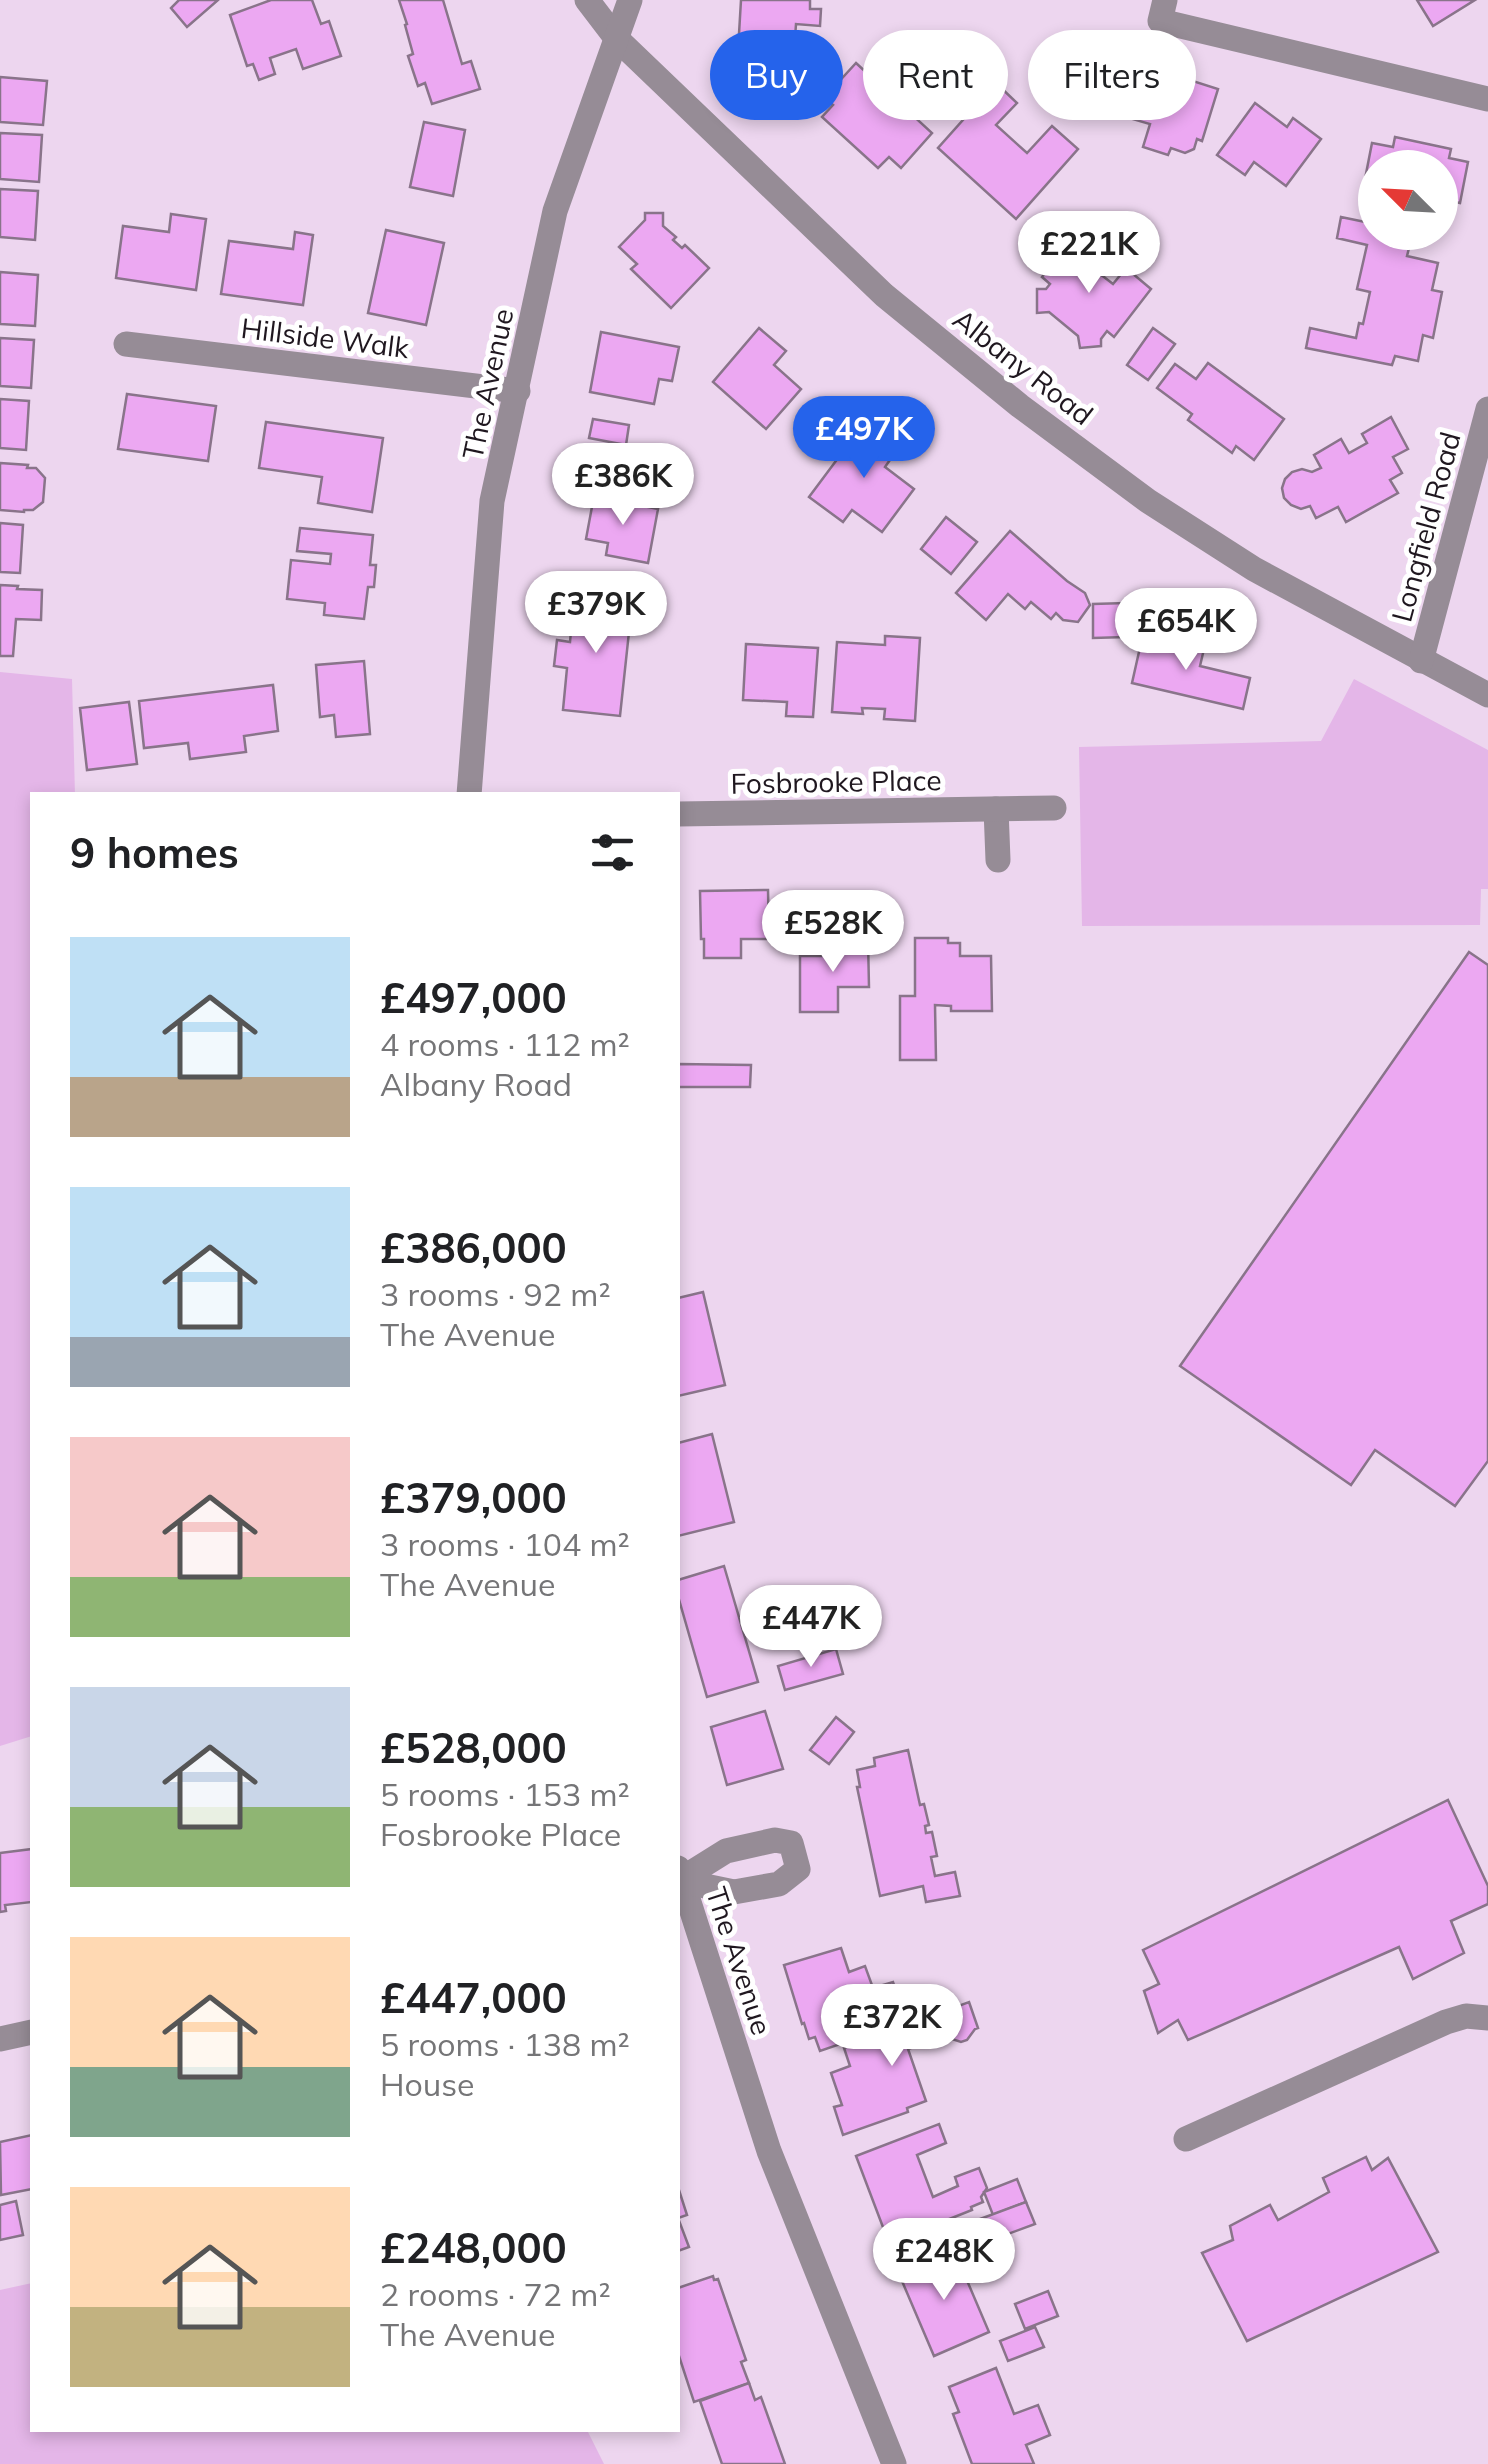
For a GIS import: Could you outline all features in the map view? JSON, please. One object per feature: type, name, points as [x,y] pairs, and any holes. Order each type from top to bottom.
[{"type":"street","name":"Albany Road","points":[[587,0],[616,38],[884,295],[1020,406],[1148,501],[1254,569],[1488,696]]},
{"type":"street","name":"The Avenue","points":[[469,792],[492,501],[555,211],[630,0]]},
{"type":"street","points":[[1162,11],[1488,99]]},
{"type":"street","name":"Hillside Walk","points":[[126,344],[518,392]]},
{"type":"street","name":"Longfield Road","points":[[1422,661],[1488,409]]},
{"type":"street","name":"Fosbrooke Place","points":[[680,814],[1054,808]]},
{"type":"street","points":[[996,809],[998,860]]},
{"type":"street","name":"The Avenue","points":[[680,1880],[769,2151],[894,2464]]},
{"type":"street","points":[[1186,2140],[1446,2022],[1466,2016],[1488,2018]]},
{"type":"street","points":[[0,2039],[30,2032]]},
{"type":"shaded area","points":[[0,672],[72,679],[75,792],[30,792],[30,1737],[0,1746]]},
{"type":"shaded area","points":[[1354,679],[1488,750],[1488,889],[1481,889],[1480,925],[1082,926],[1079,747],[1321,741]]},
{"type":"shaded area","points":[[30,2283],[30,2432],[588,2432],[604,2464],[0,2464],[0,2290]]},
{"type":"building","points":[[179,0],[218,0],[187,27],[171,8]]},
{"type":"building","points":[[271,0],[312,0],[321,24],[329,21],[341,56],[303,69],[296,49],[270,58],[275,74],[259,80],[253,64],[247,66],[230,15]]},
{"type":"building","points":[[399,0],[443,0],[462,64],[471,61],[480,89],[432,104],[425,83],[418,86],[408,56],[413,54]]},
{"type":"building","points":[[741,0],[810,0],[810,9],[821,9],[820,26],[796,24],[796,30],[739,30]]},
{"type":"building","points":[[1417,0],[1475,0],[1433,26]]},
{"type":"building","points":[[856,63],[863,69],[863,120],[918,120],[932,133],[901,168],[889,157],[878,168],[825,120],[843,120],[843,77]]},
{"type":"building","points":[[0,77],[47,81],[43,125],[0,122]]},
{"type":"building","points":[[1196,82],[1218,89],[1202,141],[1197,139],[1194,149],[1185,153],[1171,148],[1168,155],[1143,147],[1150,124],[1136,120],[1196,120]]},
{"type":"building","points":[[1008,94],[1017,103],[1008,112]]},
{"type":"building","points":[[1255,103],[1287,127],[1293,118],[1321,139],[1286,186],[1254,162],[1245,175],[1217,155]]},
{"type":"building","points":[[963,120],[1001,120],[996,125],[1027,153],[1052,126],[1078,149],[1016,219],[938,148]]},
{"type":"building","points":[[424,122],[465,130],[453,196],[410,187]]},
{"type":"building","points":[[0,133],[42,135],[39,182],[0,179]]},
{"type":"building","points":[[1395,137],[1451,149],[1371,150],[1372,143],[1393,147]]},
{"type":"building","points":[[1458,160],[1468,162],[1458,203]]},
{"type":"building","points":[[0,189],[38,191],[35,240],[0,237]]},
{"type":"building","points":[[645,213],[663,213],[663,226],[676,237],[673,240],[682,248],[685,245],[709,268],[671,308],[631,269],[637,264],[619,247],[645,220]]},
{"type":"building","points":[[171,214],[206,219],[196,290],[116,278],[123,226],[169,232]]},
{"type":"building","points":[[1341,217],[1358,220],[1358,243],[1337,238]]},
{"type":"building","points":[[386,230],[444,243],[426,325],[368,313]]},
{"type":"building","points":[[295,232],[313,235],[303,305],[221,294],[229,241],[293,249]]},
{"type":"building","points":[[1080,240],[1104,260],[1095,270],[1113,284],[1126,268],[1151,289],[1114,337],[1107,331],[1101,346],[1080,348],[1078,336],[1049,312],[1037,313],[1037,289],[1046,289],[1050,284],[1042,277],[1066,246],[1072,251]]},
{"type":"building","points":[[1366,250],[1408,250],[1407,256],[1438,263],[1432,290],[1442,292],[1433,338],[1423,335],[1418,361],[1395,356],[1392,365],[1306,348],[1310,328],[1356,338],[1370,292],[1357,289]]},
{"type":"building","points":[[0,272],[38,275],[35,326],[0,324]]},
{"type":"building","points":[[759,328],[786,351],[774,365],[801,389],[766,429],[713,382]]},
{"type":"building","points":[[1153,328],[1175,344],[1148,380],[1127,365]]},
{"type":"building","points":[[601,332],[679,347],[672,381],[659,379],[654,404],[590,392]]},
{"type":"building","points":[[0,338],[34,340],[31,388],[0,386]]},
{"type":"building","points":[[1208,363],[1284,419],[1254,460],[1236,446],[1232,453],[1188,420],[1192,414],[1157,388],[1175,364],[1196,379]]},
{"type":"building","points":[[127,394],[216,406],[208,461],[118,449]]},
{"type":"building","points":[[0,399],[29,401],[26,450],[0,448]]},
{"type":"building","points":[[1391,417],[1408,449],[1393,457],[1402,473],[1390,480],[1398,493],[1346,522],[1338,507],[1316,518],[1310,506],[1301,509],[1284,498],[1282,488],[1292,472],[1321,468],[1314,455],[1341,439],[1349,453],[1367,443],[1362,434]]},
{"type":"building","points":[[593,419],[629,425],[626,445],[589,438]]},
{"type":"building","points":[[266,422],[383,438],[372,512],[318,503],[322,477],[259,468]]},
{"type":"building","points":[[865,422],[899,447],[885,467],[914,489],[882,532],[852,510],[843,522],[809,497]]},
{"type":"building","points":[[633,457],[689,468],[684,495],[628,484]]},
{"type":"building","points":[[0,463],[36,468],[45,478],[43,502],[24,512],[0,510]]},
{"type":"building","points":[[594,496],[658,509],[648,563],[606,555],[608,543],[586,539]]},
{"type":"building","points":[[946,517],[977,542],[951,574],[921,549]]},
{"type":"building","points":[[0,523],[23,525],[20,573],[0,572]]},
{"type":"building","points":[[300,528],[373,535],[370,565],[376,565],[374,587],[368,587],[364,619],[324,615],[325,603],[287,599],[291,560],[330,564],[331,554],[297,551]]},
{"type":"building","points":[[1010,531],[1085,593],[1090,605],[1078,622],[1063,620],[1056,613],[1051,619],[1031,602],[1025,609],[1008,594],[986,620],[956,593]]},
{"type":"building","points":[[0,585],[42,590],[41,620],[16,619],[13,656],[0,656]]},
{"type":"building","points":[[574,597],[632,604],[620,716],[563,710],[567,668],[554,666],[557,640],[570,642]]},
{"type":"building","points":[[1126,603],[1126,637],[1093,638],[1093,604]]},
{"type":"building","points":[[1143,634],[1204,649],[1200,666],[1250,678],[1243,709],[1132,683]]},
{"type":"building","points":[[885,636],[920,638],[915,721],[884,719],[885,709],[862,708],[863,714],[832,712],[837,642],[885,645]]},
{"type":"building","points":[[746,644],[818,648],[813,717],[786,716],[787,702],[743,700]]},
{"type":"building","points":[[364,661],[370,734],[336,737],[334,715],[320,717],[316,665]]},
{"type":"building","points":[[273,685],[278,731],[244,736],[246,752],[190,759],[188,743],[144,748],[139,701]]},
{"type":"building","points":[[129,702],[137,764],[87,770],[80,708]]},
{"type":"building","points":[[768,890],[769,939],[741,939],[741,958],[704,958],[700,891]]},
{"type":"building","points":[[915,938],[948,938],[948,943],[960,943],[960,956],[991,956],[992,1011],[951,1011],[951,1006],[935,1005],[936,1060],[900,1060],[900,996],[915,996]]},
{"type":"building","points":[[868,939],[869,987],[838,987],[838,1012],[800,1012],[800,956],[821,956],[821,949],[838,949],[837,940]]},
{"type":"building","points":[[1469,952],[1488,965],[1488,1461],[1455,1506],[1375,1450],[1351,1485],[1180,1366]]},
{"type":"building","points":[[680,1064],[751,1065],[750,1087],[680,1087]]},
{"type":"building","points":[[703,1292],[725,1385],[680,1396],[680,1298]]},
{"type":"building","points":[[712,1434],[734,1522],[680,1536],[680,1442]]},
{"type":"building","points":[[724,1566],[758,1682],[707,1697],[680,1603],[680,1579]]},
{"type":"building","points":[[836,1649],[843,1674],[785,1690],[778,1666]]},
{"type":"building","points":[[765,1711],[783,1769],[727,1785],[711,1727]]},
{"type":"building","points":[[836,1717],[854,1732],[829,1764],[810,1750]]},
{"type":"building","points":[[908,1750],[920,1805],[924,1804],[929,1825],[925,1826],[926,1833],[932,1832],[937,1856],[931,1857],[935,1876],[955,1872],[960,1896],[926,1902],[923,1886],[880,1896],[857,1787],[857,1770],[875,1766],[874,1758]]},
{"type":"building","points":[[1448,1800],[1488,1886],[1488,1904],[1451,1921],[1464,1953],[1413,1979],[1399,1947],[1188,2040],[1178,2020],[1158,2033],[1144,1991],[1159,1984],[1143,1950]]},
{"type":"building","points":[[30,1849],[30,1902],[5,1905],[6,1911],[0,1912],[0,1853]]},
{"type":"building","points":[[841,1948],[849,1972],[865,1966],[873,1988],[893,1982],[900,2003],[880,2009],[887,2028],[820,2051],[815,2037],[809,2039],[802,2024],[784,1965]]},
{"type":"building","points":[[969,2002],[978,2028],[967,2040],[933,2040],[908,2049],[926,2101],[907,2108],[908,2112],[843,2135],[834,2107],[842,2105],[831,2073],[850,2066],[844,2048]]},
{"type":"building","points":[[939,2124],[946,2143],[917,2155],[933,2197],[958,2186],[955,2177],[979,2168],[987,2188],[981,2197],[983,2202],[889,2243],[856,2156]]},
{"type":"building","points":[[30,2135],[30,2189],[1,2195],[0,2142]]},
{"type":"building","points":[[1366,2157],[1372,2170],[1388,2158],[1438,2252],[1247,2341],[1202,2253],[1233,2240],[1230,2226],[1270,2205],[1278,2220],[1329,2192],[1323,2178]]},
{"type":"building","points":[[1017,2179],[1026,2202],[993,2215],[984,2192]]},
{"type":"building","points":[[680,2193],[687,2215],[680,2217]]},
{"type":"building","points":[[16,2201],[23,2235],[0,2240],[0,2205]]},
{"type":"building","points":[[1026,2202],[1035,2224],[989,2241],[980,2219]]},
{"type":"building","points":[[680,2223],[689,2247],[680,2250]]},
{"type":"building","points":[[954,2250],[989,2332],[934,2356],[899,2274]]},
{"type":"building","points":[[713,2276],[718,2279],[746,2360],[741,2362],[749,2383],[694,2402],[680,2359],[680,2287]]},
{"type":"building","points":[[1048,2291],[1058,2316],[1025,2329],[1015,2304]]},
{"type":"building","points":[[1035,2327],[1044,2347],[1008,2361],[1000,2341]]},
{"type":"building","points":[[996,2368],[1014,2414],[1038,2405],[1050,2435],[1026,2445],[1034,2464],[972,2464],[953,2414],[959,2412],[949,2387]]},
{"type":"building","points":[[749,2383],[755,2400],[761,2397],[785,2464],[722,2464],[700,2401]]}]
